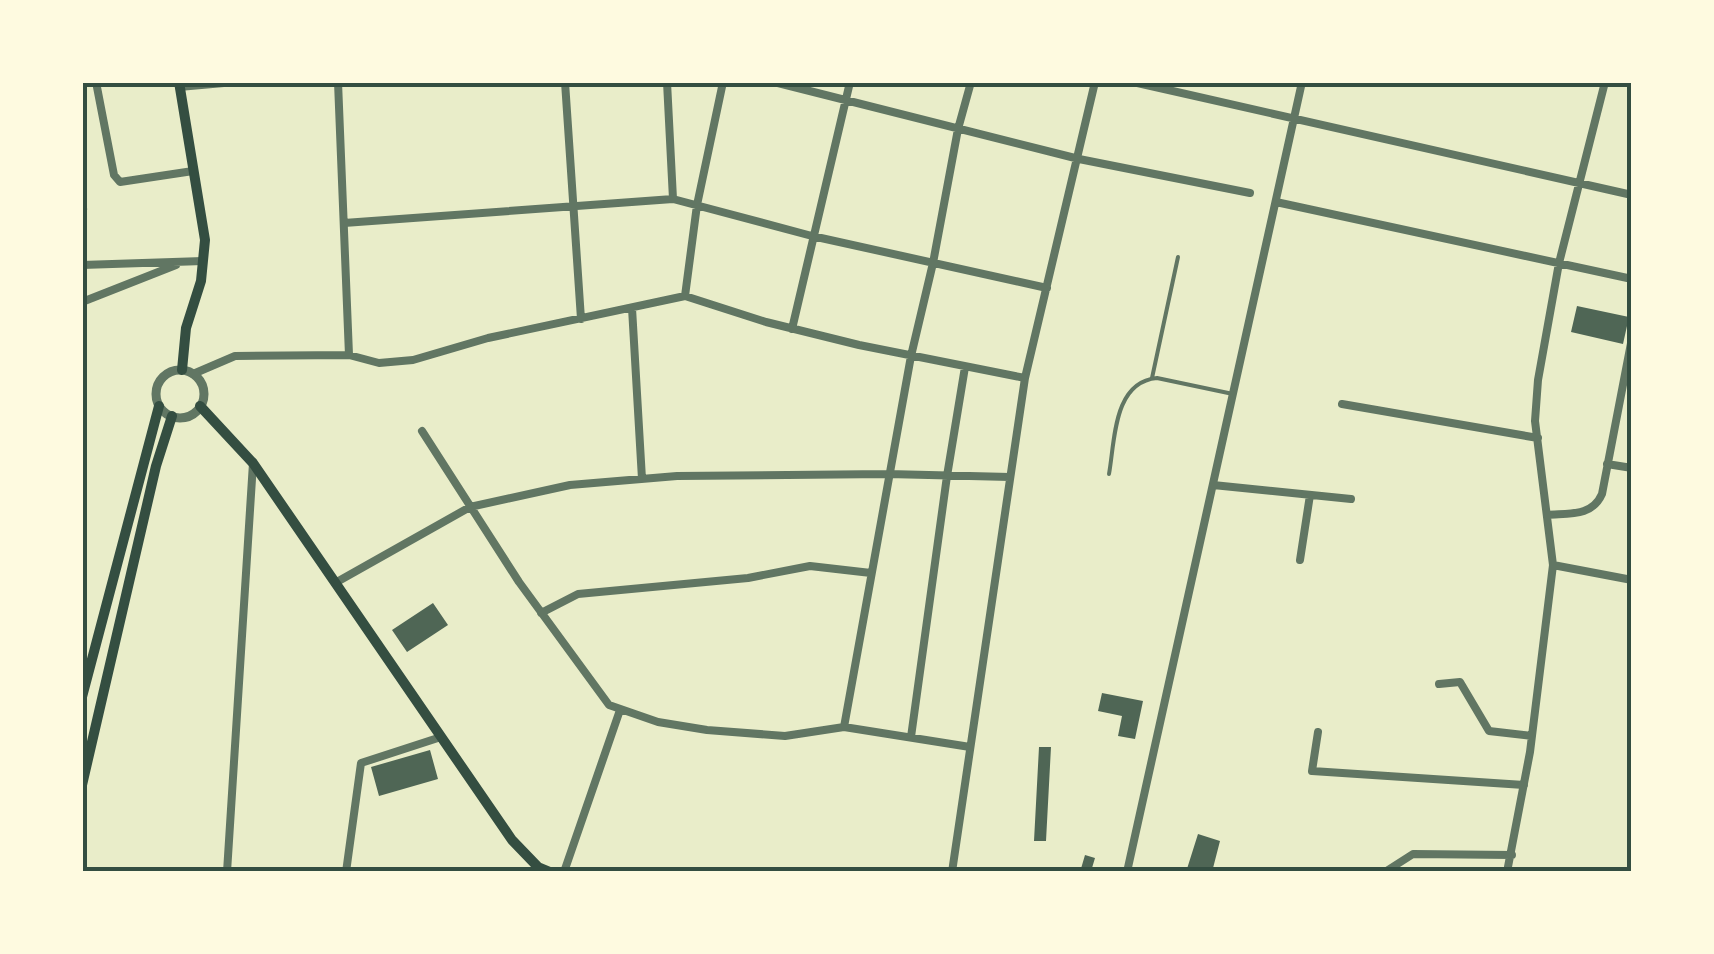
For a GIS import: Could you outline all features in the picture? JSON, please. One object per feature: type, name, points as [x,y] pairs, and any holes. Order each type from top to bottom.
[{"type":"main road","points":[[179,85],[205,240],[201,280],[186,328],[187,372]]},
{"type":"main road","points":[[82,697],[159,406]]},
{"type":"main road","points":[[200,406],[252,463],[512,840],[538,867],[550,872]]},
{"type":"main road","points":[[82,784],[156,466],[172,416]]},
{"type":"street","points":[[96,82],[114,175],[120,182],[194,170]]},
{"type":"street","points":[[179,85],[236,82]]},
{"type":"street","points":[[338,82],[349,355]]},
{"type":"street","points":[[565,82],[582,319]]},
{"type":"street","points":[[668,82],[673,199]]},
{"type":"street","points":[[685,296],[697,205],[723,82]]},
{"type":"street","points":[[774,82],[1079,159],[1250,192]]},
{"type":"street","points":[[792,329],[850,82]]},
{"type":"street","points":[[844,727],[911,356],[971,82]]},
{"type":"street","points":[[952,872],[1025,378],[1094,82]]},
{"type":"street","points":[[1133,82],[1632,195]]},
{"type":"street","points":[[1127,872],[1302,82]]},
{"type":"street","points":[[1507,872],[1532,736],[1553,565],[1536,421],[1538,380],[1559,263],[1605,82]]},
{"type":"street","points":[[344,223],[673,199],[812,236],[1047,288]]},
{"type":"street","points":[[1276,202],[1632,279]]},
{"type":"street","points":[[82,266],[203,261]]},
{"type":"street","points":[[82,302],[182,262]]},
{"type":"street","points":[[187,372],[202,385],[200,406],[188,416],[172,416],[159,406],[156,392],[161,378],[174,370],[187,372],[235,356],[349,355],[379,363],[413,360],[488,338],[685,296],[792,329],[1025,378]]},
{"type":"street","points":[[632,308],[642,479]]},
{"type":"street","points":[[1547,515],[1582,512],[1597,504],[1632,338]]},
{"type":"street","points":[[911,738],[965,366]]},
{"type":"street","points":[[1342,404],[1538,438]]},
{"type":"street","points":[[422,431],[541,613],[609,705],[658,722],[746,733],[785,736],[844,727],[970,747]]},
{"type":"street","points":[[227,872],[252,463]]},
{"type":"street","points":[[1607,464],[1632,468]]},
{"type":"street","points":[[335,582],[470,507],[570,485],[642,479],[888,474],[1010,477]]},
{"type":"street","points":[[1213,485],[1350,499]]},
{"type":"street","points":[[1300,560],[1310,495]]},
{"type":"street","points":[[1553,565],[1632,580]]},
{"type":"street","points":[[541,613],[578,594],[748,578],[810,566],[870,573]]},
{"type":"street","points":[[1439,684],[1460,682],[1489,731],[1532,736]]},
{"type":"street","points":[[564,872],[620,710]]},
{"type":"street","points":[[1318,732],[1312,772],[1524,785]]},
{"type":"street","points":[[346,872],[361,764],[441,737]]},
{"type":"street","points":[[1388,870],[1413,854],[1512,855]]},
{"type":"lane","points":[[1152,378],[1178,257]]},
{"type":"lane","points":[[1108,474],[1122,401],[1152,378],[1233,394]]},
{"type":"building","points":[[1577,306],[1629,317],[1623,344],[1571,332]]},
{"type":"building","points":[[433,603],[448,625],[407,652],[392,630]]},
{"type":"building","points":[[1102,693],[1143,701],[1135,739],[1118,736],[1122,716],[1098,711]]},
{"type":"building","points":[[1039,747],[1051,747],[1046,841],[1034,841]]},
{"type":"building","points":[[430,750],[438,779],[379,796],[371,767]]},
{"type":"building","points":[[1198,834],[1220,841],[1212,872],[1186,872]]},
{"type":"building","points":[[1085,855],[1095,858],[1092,868],[1100,872],[1080,872]]}]
